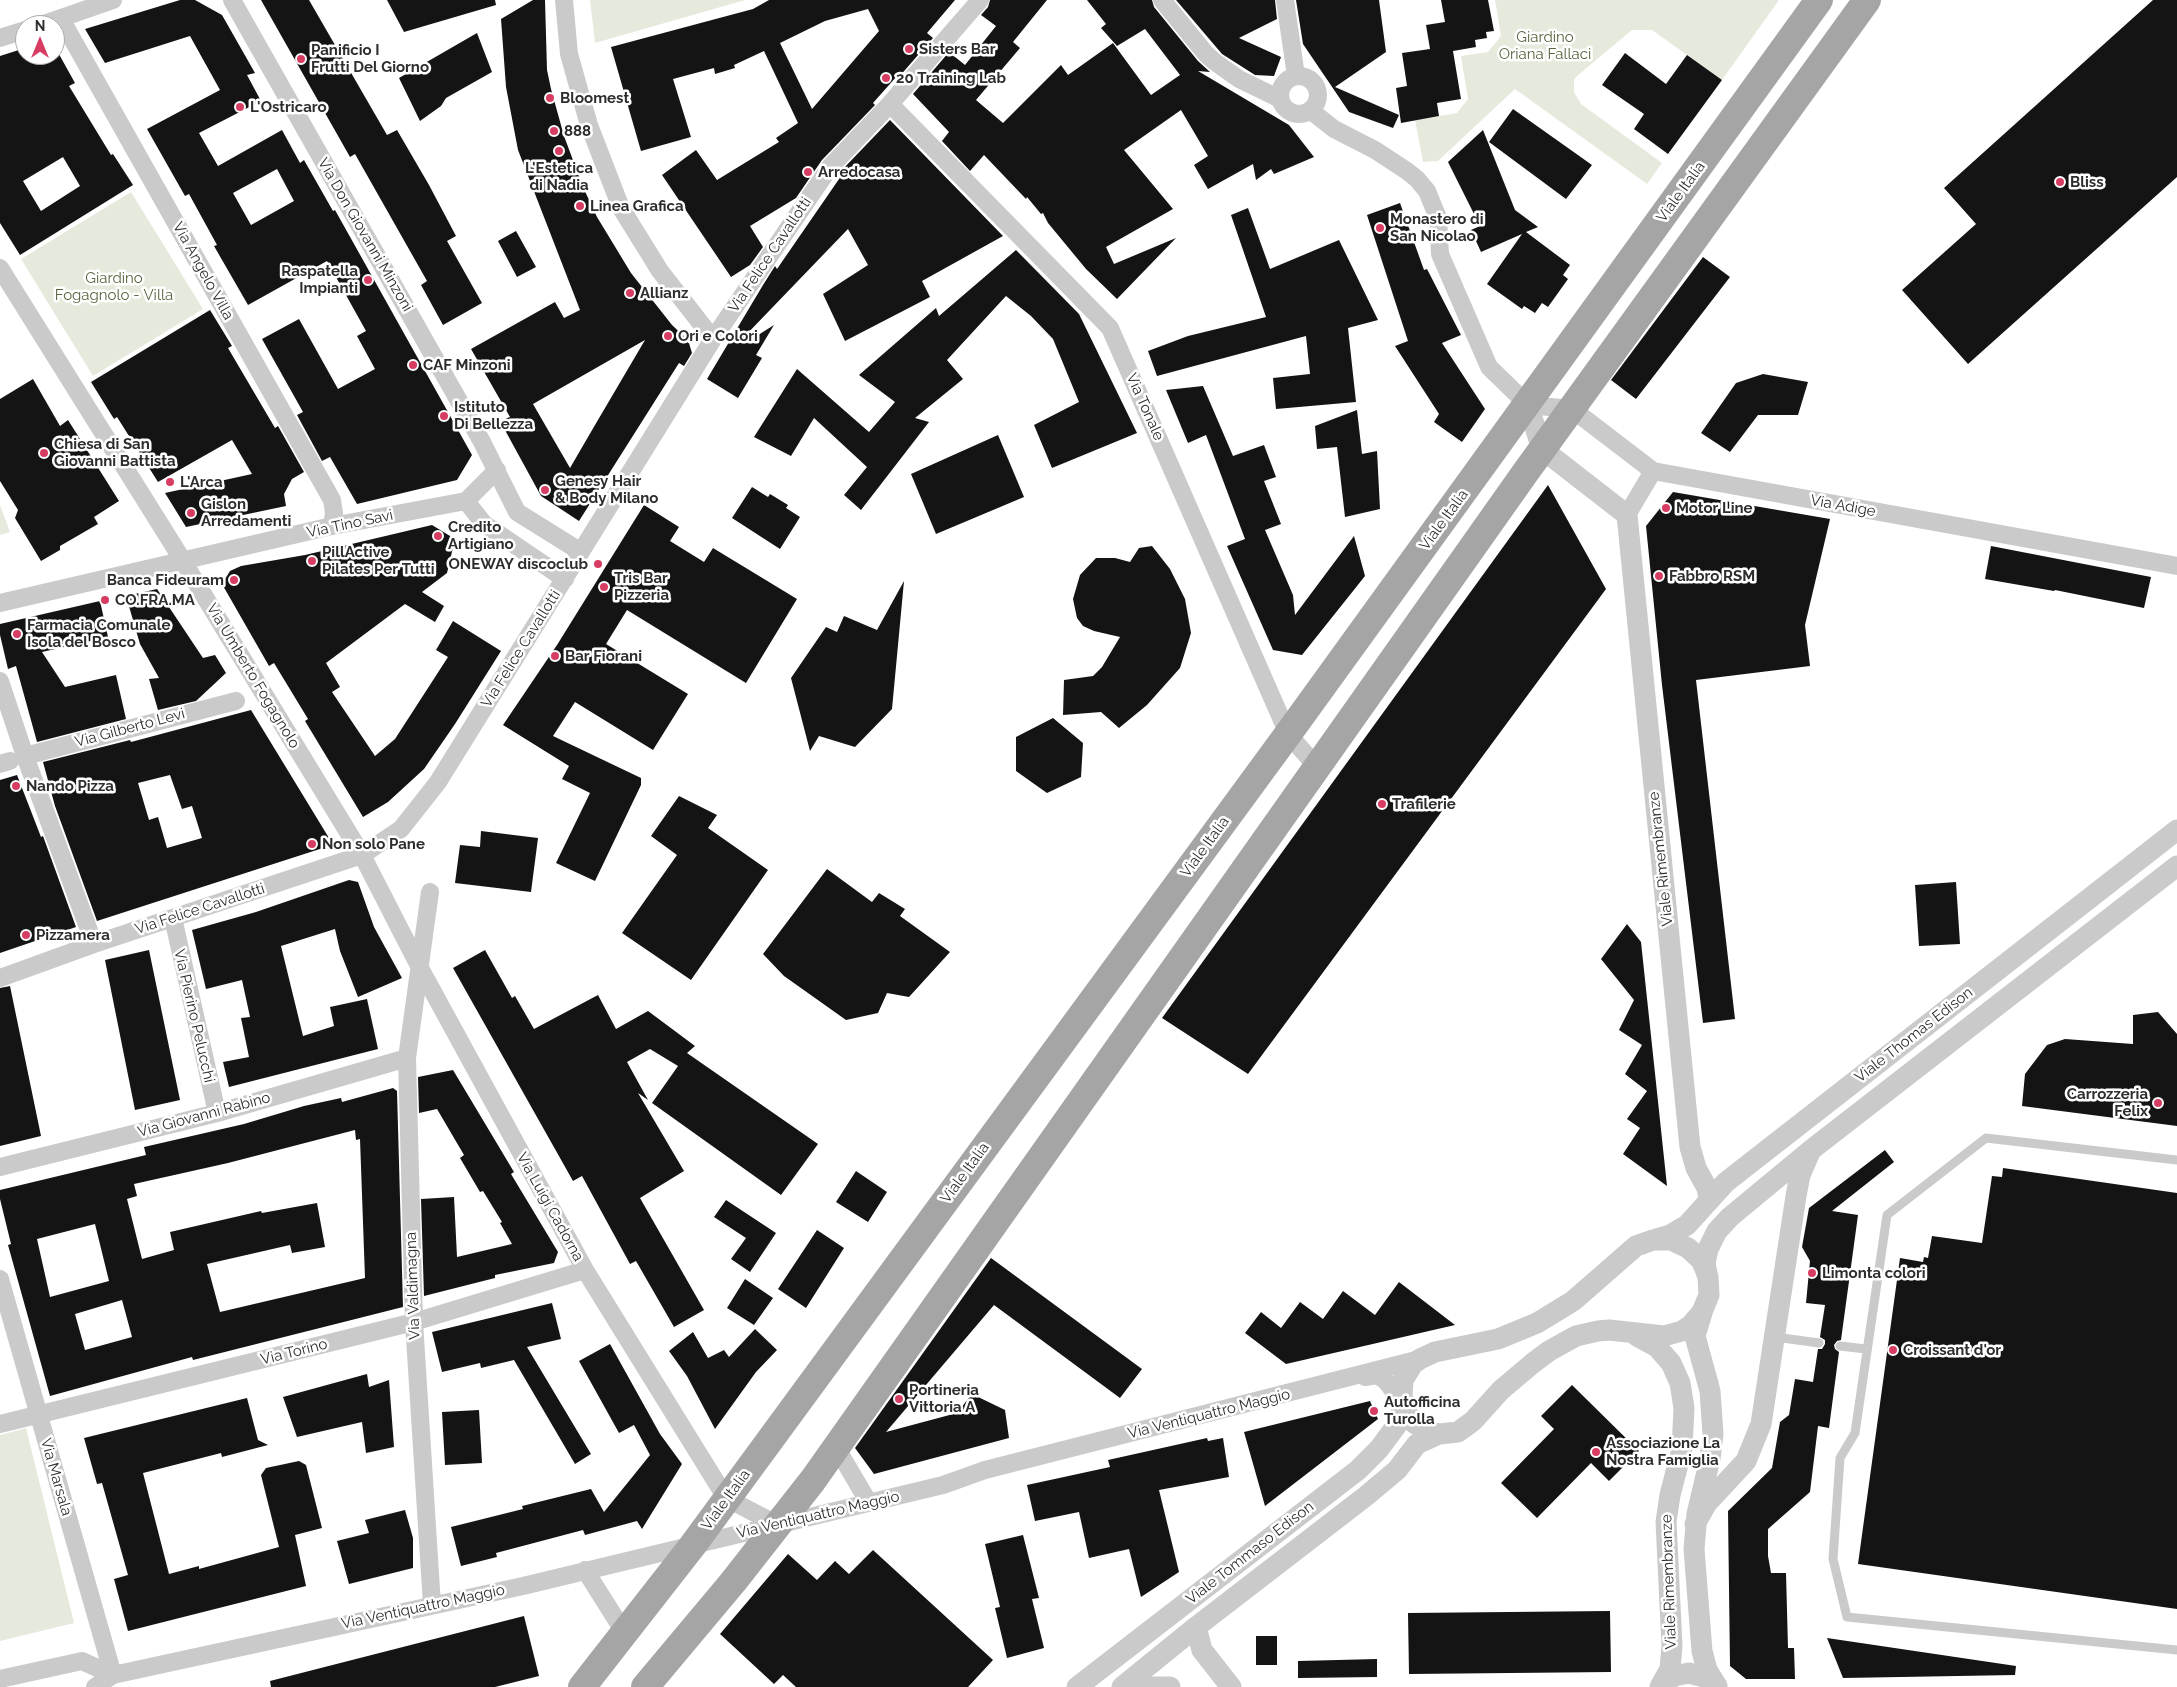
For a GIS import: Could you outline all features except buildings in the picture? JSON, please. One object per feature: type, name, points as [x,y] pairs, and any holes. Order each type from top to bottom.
[{"type":"main road","name":"Viale Italia","points":[[582,1687],[693,1545],[1288,734],[1528,405],[1819,0]]},
{"type":"main road","points":[[644,1687],[733,1582],[836,1447],[1542,450],[1867,0]]},
{"type":"street","points":[[65,17],[113,0]]},
{"type":"street","name":"Via Don Giovanni Minzoni","points":[[232,0],[481,440],[517,512],[581,552]]},
{"type":"street","points":[[564,0],[569,54],[588,124],[621,208],[660,271],[713,339]]},
{"type":"street","name":"Via Felice Cavallotti","points":[[0,978],[94,944],[362,855],[401,830],[438,782],[713,339],[830,167],[890,104],[980,0]]},
{"type":"street","points":[[1162,0],[1206,54],[1239,79],[1280,99]]},
{"type":"street","points":[[1285,0],[1296,76]]},
{"type":"street","name":"Via Angelo Villa","points":[[65,28],[332,500],[334,512],[332,526]]},
{"type":"street","points":[[0,38],[15,33]]},
{"type":"street","points":[[1296,76],[1308,78],[1316,87],[1317,100],[1310,110],[1298,114],[1282,104],[1280,99],[1280,92],[1285,82],[1296,76]]},
{"type":"street","name":"Via Tonale","points":[[890,104],[1110,328],[1288,734],[1317,767]]},
{"type":"street","points":[[1310,110],[1334,129],[1393,162],[1417,179],[1427,190],[1436,210],[1440,254],[1489,367],[1528,405],[1542,450],[1627,515],[1653,471]]},
{"type":"street","name":"Via Umberto Fogagnolo","points":[[0,268],[184,562],[362,855]]},
{"type":"street","points":[[1528,405],[1572,409]]},
{"type":"street","name":"Via Adige","points":[[1572,409],[1653,471],[2177,566]]},
{"type":"street","points":[[496,470],[466,501],[484,524],[565,579]]},
{"type":"street","name":"Via Tino Savi","points":[[0,603],[184,562],[332,526],[466,501]]},
{"type":"street","name":"Viale Rimembranze","points":[[1627,515],[1690,1147],[1696,1168],[1707,1188],[1709,1198]]},
{"type":"street","points":[[0,681],[11,760],[94,944]]},
{"type":"street","name":"Via Gilberto Levi","points":[[11,760],[236,701]]},
{"type":"street","name":"Viale Thomas Edison","points":[[1420,1359],[1435,1352],[1498,1338],[1537,1323],[1573,1301],[1636,1246],[1680,1230],[1726,1182],[2177,830]]},
{"type":"street","name":"Via Luigi Cadorna","points":[[362,855],[420,968],[585,1270],[726,1498]]},
{"type":"street","name":"Viale Thomas Edison","points":[[1702,1312],[1709,1295],[1705,1263],[1706,1254],[1717,1231],[1730,1218],[1811,1150],[2177,866]]},
{"type":"street","name":"Via Valdimagna","points":[[430,892],[407,1058],[414,1322],[432,1606]]},
{"type":"street","name":"Via Pierino Pelucchi","points":[[173,918],[217,1113]]},
{"type":"street","name":"Via Giovanni Rabino","points":[[0,1167],[217,1113],[407,1058]]},
{"type":"street","points":[[1695,1524],[1707,1503],[1746,1461],[1761,1424],[1773,1336],[1800,1175],[1811,1150]]},
{"type":"street","points":[[1654,1240],[1671,1240],[1688,1248],[1701,1260],[1708,1277]]},
{"type":"street","name":"Via Torino","points":[[0,1424],[414,1322],[585,1270]]},
{"type":"street","name":"Via Marsala","points":[[0,1279],[113,1675]]},
{"type":"street","points":[[1621,1330],[1654,1336],[1673,1334],[1690,1326],[1702,1312]]},
{"type":"street","name":"Viale Rimembranze","points":[[1702,1312],[1695,1336],[1712,1404],[1713,1434],[1711,1452],[1695,1524],[1694,1549],[1702,1651],[1707,1670],[1717,1686]]},
{"type":"street","name":"Viale Rimembranze","points":[[1621,1330],[1648,1340],[1664,1354],[1676,1373],[1683,1402],[1682,1449],[1670,1495],[1666,1522],[1672,1646],[1668,1675],[1660,1686]]},
{"type":"street","name":"Viale Tommaso Edison","points":[[1122,1687],[1196,1627],[1366,1496],[1397,1470],[1417,1444],[1440,1434],[1458,1432],[1466,1427],[1501,1390],[1549,1351],[1587,1333],[1621,1330]]},
{"type":"street","name":"Via Ventiquattro Maggio","points":[[95,1687],[113,1675],[432,1606],[948,1484],[985,1470],[1420,1359]]},
{"type":"street","name":"Viale Tommaso Edison","points":[[1077,1687],[1358,1470],[1379,1449],[1400,1422],[1403,1380],[1413,1364],[1420,1359]]},
{"type":"street","name":"Via Ventiquattro Maggio","points":[[1342,1380],[1377,1375],[1385,1380],[1402,1403]]},
{"type":"street","points":[[1402,1403],[1408,1416],[1414,1423],[1430,1432],[1440,1434]]},
{"type":"street","points":[[836,1447],[869,1503]]},
{"type":"street","points":[[1711,1452],[1746,1461]]},
{"type":"street","points":[[726,1498],[778,1525]]},
{"type":"street","points":[[586,1570],[624,1632]]},
{"type":"street","points":[[1196,1627],[1202,1650],[1231,1687]]},
{"type":"street","points":[[0,1679],[82,1661],[113,1675]]},
{"type":"street","points":[[1660,1686],[1674,1676],[1689,1673],[1704,1677],[1717,1686]]},
{"type":"street","points":[[1149,1687],[1170,1687]]},
{"type":"lane","points":[[2177,1160],[1986,1138],[1887,1215],[1866,1350],[1856,1433],[1840,1458],[1833,1559],[1847,1617],[2177,1650]]},
{"type":"lane","points":[[1773,1336],[1819,1342]]},
{"type":"lane","points":[[1840,1346],[1866,1350]]},
{"type":"green space","points":[[590,0],[745,0],[595,43]]},
{"type":"green space","name":"Giardino Oriana Fallaci","points":[[1495,0],[1779,0],[1722,80],[1652,30],[1632,30],[1574,80],[1574,92],[1581,104],[1662,163],[1647,184],[1515,89],[1438,161],[1423,162],[1415,120],[1457,113],[1468,99],[1461,56],[1488,52],[1501,36]]},
{"type":"green space","name":"Giardino Fogagnolo - Villa","points":[[131,192],[203,309],[93,376],[21,259]]},
{"type":"green space","points":[[0,505],[10,532],[0,535]]},
{"type":"green space","points":[[26,1428],[74,1623],[0,1641],[0,1435]]},
{"type":"place","name":"Sisters Bar","points":[[909,49]]},
{"type":"place","name":"Panificio I Frutti Del Giorno","points":[[301,59]]},
{"type":"place","name":"20 Training Lab","points":[[886,78]]},
{"type":"place","name":"Bloomest","points":[[550,98]]},
{"type":"place","name":"L'Ostricaro","points":[[240,107]]},
{"type":"place","name":"888","points":[[554,131]]},
{"type":"place","name":"L'Estetica di Nadia","points":[[559,151]]},
{"type":"place","name":"Arredocasa","points":[[808,172]]},
{"type":"place","name":"Bliss","points":[[2060,182]]},
{"type":"place","name":"Linea Grafica","points":[[580,206]]},
{"type":"place","name":"Monastero di San Nicolao","points":[[1380,228]]},
{"type":"place","name":"Raspatella Impianti","points":[[368,280]]},
{"type":"place","name":"Allianz","points":[[630,293]]},
{"type":"place","name":"Ori e Colori","points":[[668,336]]},
{"type":"place","name":"CAF Minzoni","points":[[413,365]]},
{"type":"place","name":"Istituto Di Bellezza","points":[[444,416]]},
{"type":"place","name":"Chiesa di San Giovanni Battista","points":[[44,453]]},
{"type":"place","name":"L'Arca","points":[[170,482]]},
{"type":"place","name":"Genesy Hair & Body Milano","points":[[545,490]]},
{"type":"place","name":"Motor Line","points":[[1666,508]]},
{"type":"place","name":"Gislon Arredamenti","points":[[191,513]]},
{"type":"place","name":"Credito Artigiano","points":[[438,536]]},
{"type":"place","name":"PillActive Pilates Per Tutti","points":[[312,561]]},
{"type":"place","name":"ONEWAY discoclub","points":[[598,564]]},
{"type":"place","name":"Fabbro RSM","points":[[1659,576]]},
{"type":"place","name":"Banca Fideuram","points":[[234,580]]},
{"type":"place","name":"Tris Bar Pizzeria","points":[[604,587]]},
{"type":"place","name":"CO.FRA.MA","points":[[105,600]]},
{"type":"place","name":"Farmacia Comunale Isola del Bosco","points":[[17,634]]},
{"type":"place","name":"Bar Fiorani","points":[[555,656]]},
{"type":"place","name":"Nando Pizza","points":[[16,786]]},
{"type":"place","name":"Trafilerie","points":[[1382,804]]},
{"type":"place","name":"Non solo Pane","points":[[312,844]]},
{"type":"place","name":"Pizzamera","points":[[26,935]]},
{"type":"place","name":"Carrozzeria Felix","points":[[2158,1103]]},
{"type":"place","name":"Limonta colori","points":[[1812,1273]]},
{"type":"place","name":"Croissant d'or","points":[[1893,1350]]},
{"type":"place","name":"Portineria Vittoria A","points":[[899,1399]]},
{"type":"place","name":"Autofficina Turolla","points":[[1374,1411]]},
{"type":"place","name":"Associazione La Nostra Famiglia","points":[[1596,1452]]}]
